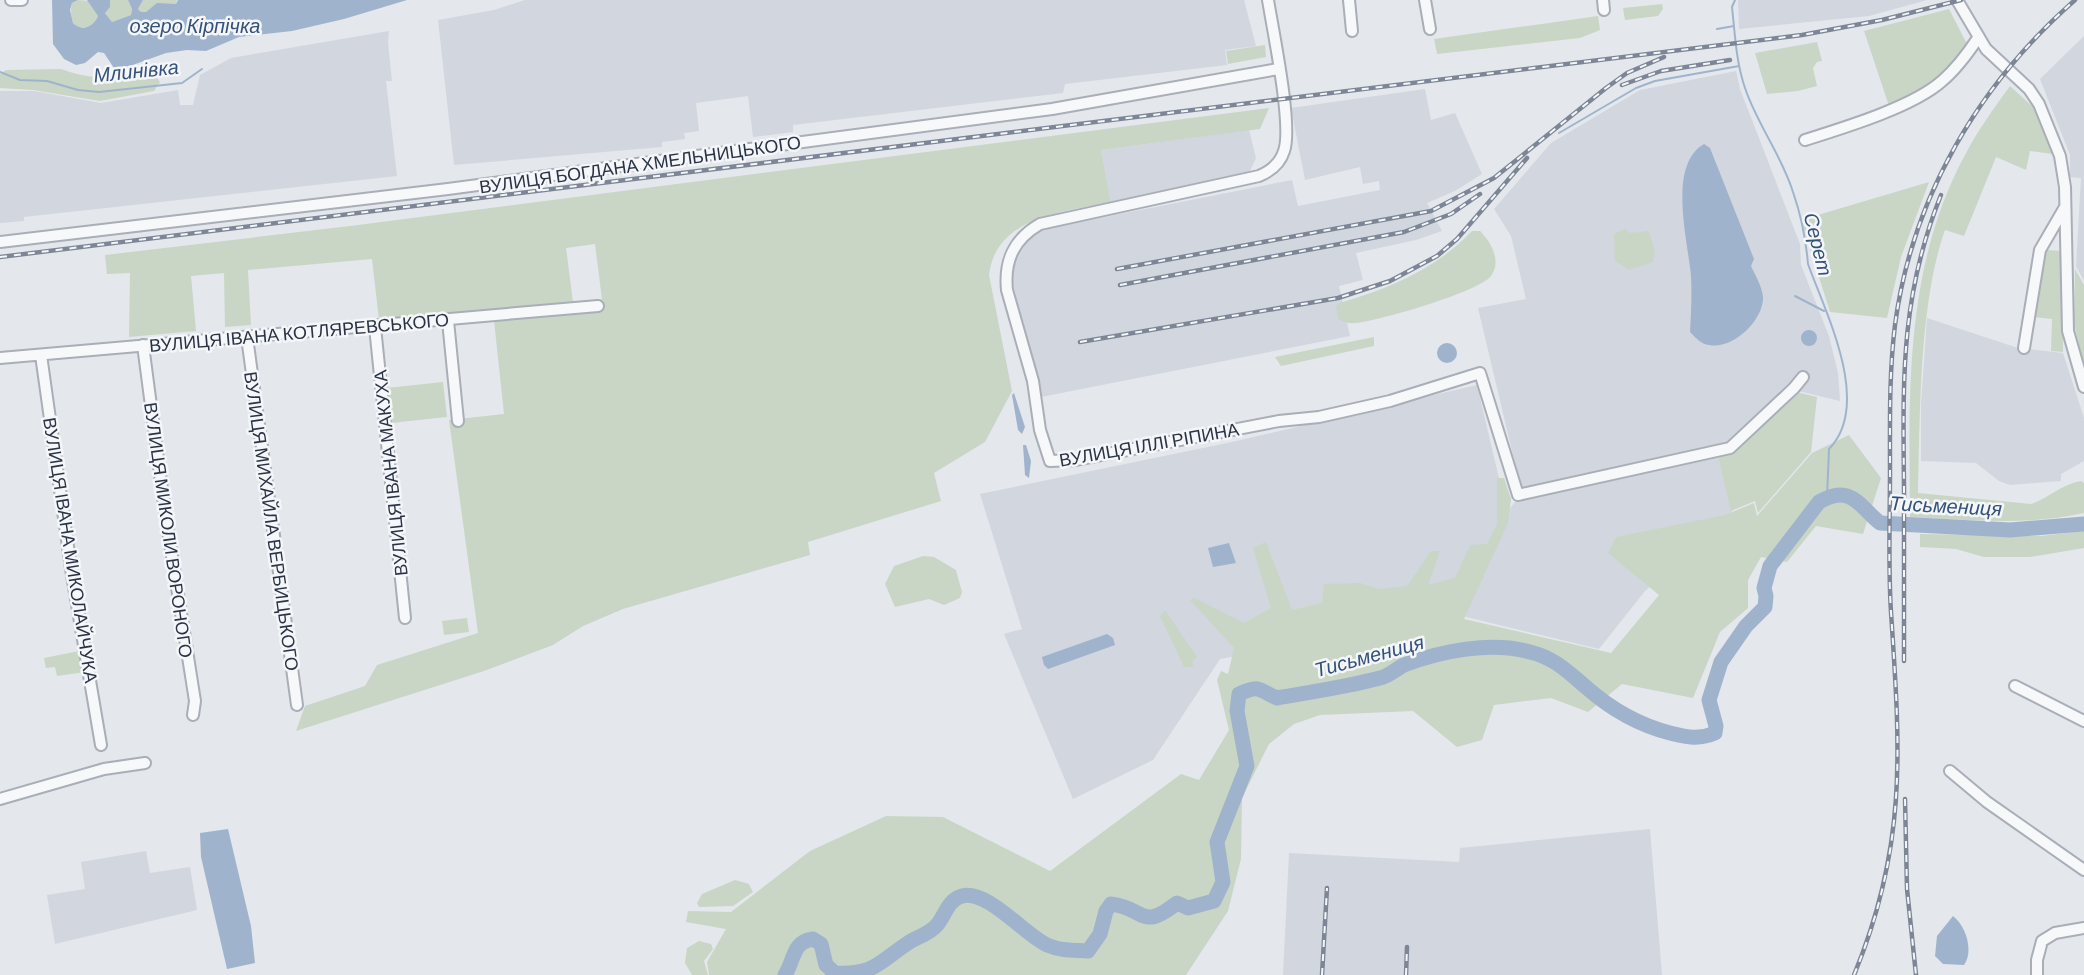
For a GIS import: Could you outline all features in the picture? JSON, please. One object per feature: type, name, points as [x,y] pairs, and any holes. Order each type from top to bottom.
[{"type":"street","points":[[11,0],[22,0]]},
{"type":"street","name":"ВУЛИЦЯ ІЛЛІ РІПИНА","points":[[1268,0],[1286,140],[1279,162],[1269,172],[1040,224],[1022,236],[1010,255],[1006,278],[1007,290],[1033,381],[1041,430],[1050,461],[1076,460],[1279,421],[1319,417],[1390,401],[1480,373],[1518,495],[1730,448],[1803,377]]},
{"type":"street","points":[[1349,0],[1352,31]]},
{"type":"street","points":[[1425,0],[1430,29]]},
{"type":"street","points":[[1957,0],[1978,38],[2029,89],[2041,108],[2060,156],[2065,207],[2068,331],[2084,387]]},
{"type":"street","points":[[1805,140],[1856,124],[1924,93],[1942,81],[1978,38]]},
{"type":"street","name":"ВУЛИЦЯ БОГДАНА ХМЕЛЬНИЦЬКОГО","points":[[0,242],[448,189],[1018,114],[1278,69]]},
{"type":"street","points":[[2024,348],[2040,250],[2065,207]]},
{"type":"street","name":"ВУЛИЦЯ ІВАНА КОТЛЯРЕВСЬКОГО","points":[[0,358],[448,321],[598,306]]},
{"type":"street","points":[[448,321],[458,421]]},
{"type":"street","name":"ВУЛИЦЯ ІВАНА МАКУХА","points":[[375,327],[405,618]]},
{"type":"street","name":"ВУЛИЦЯ МИХАЙЛА ВЕРБИЦЬКОГО","points":[[248,337],[297,705]]},
{"type":"street","name":"ВУЛИЦЯ МИКОЛИ ВОРОНОГО","points":[[143,345],[165,512],[195,701],[193,715]]},
{"type":"street","name":"ВУЛИЦЯ ІВАНА МИКОЛАЙЧУКА","points":[[41,355],[72,574],[101,745]]},
{"type":"street","points":[[2015,686],[2084,721]]},
{"type":"street","points":[[0,798],[104,769],[145,763]]},
{"type":"street","points":[[1950,771],[1987,802],[2084,870]]},
{"type":"street","points":[[2037,975],[2037,960],[2042,941],[2055,933],[2084,928]]},
{"type":"shaded area","points":[[525,0],[1244,0],[1256,46],[1225,50],[1227,65],[1065,84],[1063,93],[793,125],[793,132],[753,137],[748,96],[696,103],[699,131],[684,133],[685,139],[662,142],[662,147],[454,165],[438,20],[494,10]]},
{"type":"shaded area","points":[[1738,0],[1927,0],[1869,16],[1739,29]]},
{"type":"shaded area","points":[[389,31],[392,81],[386,81],[397,176],[24,217],[24,221],[0,223],[0,91],[34,91],[101,103],[178,90],[180,105],[193,105],[200,75],[231,58]]},
{"type":"shaded area","points":[[2084,36],[2084,281],[2076,266],[2081,178],[2070,177],[2070,155],[2040,79]]},
{"type":"shaded area","points":[[1736,71],[1740,89],[1800,244],[1801,265],[1829,336],[1838,373],[1840,401],[1790,389],[1736,440],[1521,489],[1478,308],[1526,299],[1511,236],[1494,209],[1551,143],[1640,90]]},
{"type":"shaded area","points":[[1425,89],[1431,120],[1455,113],[1482,174],[1455,191],[1427,203],[1442,231],[1416,240],[1356,253],[1363,280],[1339,286],[1350,336],[1041,397],[1012,280],[1013,264],[1019,249],[1030,236],[1039,230],[1292,180],[1298,206],[1380,190],[1379,181],[1363,184],[1360,167],[1305,180],[1291,108]]},
{"type":"shaded area","points":[[1249,130],[1256,158],[1250,171],[1111,202],[1101,150]]},
{"type":"shaded area","points":[[1927,318],[2018,348],[2063,353],[2084,418],[2084,461],[2061,474],[2061,481],[2010,485],[1999,481],[1976,463],[1921,461],[1921,404]]},
{"type":"shaded area","points":[[1477,385],[1507,512],[1515,502],[1525,496],[1718,457],[1733,515],[1645,591],[1599,649],[1462,616],[1220,659],[1153,760],[1073,799],[1004,634],[1022,629],[980,494],[1232,442]]},
{"type":"shaded area","points":[[1650,829],[1662,975],[1283,975],[1289,853],[1459,862],[1460,848]]},
{"type":"shaded area","points":[[146,851],[150,873],[190,867],[197,910],[55,944],[47,895],[85,889],[81,862]]},
{"type":"green space","points":[[78,0],[89,1],[98,16],[90,26],[76,27],[73,22],[72,3]]},
{"type":"green space","points":[[110,0],[128,0],[132,9],[131,15],[112,22],[105,13]]},
{"type":"green space","points":[[143,0],[177,0],[176,4],[157,4],[146,12],[141,12],[138,9]]},
{"type":"green space","points":[[1662,4],[1663,9],[1658,16],[1625,20],[1623,8]]},
{"type":"green space","points":[[1949,9],[1968,46],[1934,83],[1889,106],[1864,31]]},
{"type":"green space","points":[[1598,16],[1600,30],[1580,38],[1437,54],[1434,39]]},
{"type":"green space","points":[[1817,42],[1822,61],[1817,62],[1813,68],[1817,86],[1798,91],[1767,94],[1755,53]]},
{"type":"green space","points":[[1265,45],[1266,57],[1228,64],[1226,51]]},
{"type":"green space","points":[[61,69],[98,78],[157,78],[160,82],[154,91],[100,101],[33,90],[0,88],[0,74],[6,70]]},
{"type":"green space","points":[[2010,86],[2033,107],[2053,154],[2030,151],[2026,170],[1996,157],[1964,236],[1945,230],[1936,259],[1930,291],[1922,359],[1918,493],[2031,504],[2081,481],[2084,483],[2084,513],[2019,521],[1910,517],[1910,424],[1914,332],[1931,242],[1945,198],[1965,155]]},
{"type":"green space","points":[[1269,108],[1260,129],[1101,150],[1111,202],[1073,209],[1035,220],[1004,240],[994,255],[989,275],[1012,391],[985,442],[934,473],[941,501],[808,542],[810,555],[623,609],[583,626],[553,645],[484,671],[296,731],[305,706],[365,686],[377,665],[478,633],[449,420],[504,414],[493,311],[379,320],[372,259],[248,270],[251,325],[225,327],[224,273],[191,276],[196,331],[129,337],[130,273],[107,274],[105,255],[350,226]],"holes":[[[595,244],[602,299],[573,302],[566,248]]]},
{"type":"green space","points":[[1929,182],[1901,257],[1887,318],[1830,312],[1801,220]]},
{"type":"green space","points":[[1625,229],[1630,233],[1649,231],[1655,252],[1653,262],[1629,270],[1615,261],[1614,234]]},
{"type":"green space","points":[[1472,231],[1480,231],[1494,252],[1494,270],[1483,283],[1427,305],[1385,317],[1353,323],[1338,319],[1336,306],[1339,303],[1411,276],[1443,256]]},
{"type":"green space","points":[[2047,250],[2062,251],[2063,352],[2051,351],[2052,319],[2033,317]]},
{"type":"green space","points":[[2075,269],[2084,285],[2084,367],[2074,323]]},
{"type":"green space","points":[[1374,337],[1374,346],[1281,366],[1275,357]]},
{"type":"green space","points":[[443,382],[447,417],[391,423],[387,388]]},
{"type":"green space","points":[[1796,392],[1817,397],[1811,452],[1758,513],[1755,501],[1731,511],[1718,457],[1736,450]]},
{"type":"green space","points":[[1849,435],[1881,478],[1863,534],[1816,526],[1787,562],[1761,557],[1748,580],[1748,608],[1720,632],[1693,698],[1622,684],[1588,712],[1551,698],[1494,705],[1482,740],[1457,747],[1413,711],[1320,715],[1294,724],[1269,744],[1242,798],[1241,859],[1228,911],[1186,975],[709,975],[707,962],[726,929],[686,922],[688,911],[731,912],[810,851],[886,816],[943,817],[1050,871],[1181,774],[1199,780],[1229,730],[1217,680],[1221,671],[1228,674],[1234,648],[1190,600],[1194,598],[1244,623],[1271,608],[1253,548],[1266,542],[1292,610],[1322,603],[1324,584],[1360,583],[1379,589],[1407,586],[1431,551],[1440,551],[1428,585],[1455,578],[1470,545],[1487,544],[1497,524],[1497,478],[1504,478],[1511,499],[1508,523],[1464,619],[1611,653],[1659,595],[1608,553],[1616,537],[1725,515],[1754,503],[1757,516],[1812,453]]},
{"type":"green space","points":[[2084,531],[2084,548],[2030,557],[1984,557],[1956,549],[1920,547],[1920,534],[2041,536]]},
{"type":"green space","points":[[923,556],[934,557],[956,570],[962,592],[960,598],[944,605],[929,599],[895,607],[885,584],[894,566]]},
{"type":"green space","points":[[1165,610],[1197,657],[1192,661],[1194,667],[1184,667],[1160,616]]},
{"type":"green space","points":[[467,618],[469,632],[444,635],[442,621]]},
{"type":"green space","points":[[82,652],[85,672],[57,676],[55,667],[46,668],[44,658]]},
{"type":"green space","points":[[735,880],[749,884],[753,892],[733,906],[699,907],[697,903],[702,894]]},
{"type":"green space","points":[[699,941],[711,944],[713,949],[704,961],[708,975],[692,975],[685,963],[687,948]]},
{"type":"water","name":"озеро Кірпічка","points":[[52,0],[78,0],[72,3],[70,10],[73,23],[83,28],[94,23],[98,16],[87,0],[110,0],[110,7],[105,13],[112,22],[131,15],[132,9],[128,0],[143,0],[138,9],[146,12],[157,3],[176,4],[178,0],[407,0],[344,19],[292,31],[239,37],[206,51],[187,50],[166,53],[130,66],[114,68],[104,53],[98,52],[85,63],[76,65],[64,59],[53,44]]},
{"type":"water","points":[[1704,144],[1710,148],[1754,259],[1751,266],[1763,297],[1762,306],[1753,324],[1737,338],[1718,345],[1704,343],[1690,332],[1691,276],[1682,205],[1683,186],[1686,169],[1693,154]]},
{"type":"water","points":[[1809,330],[1817,338],[1809,346],[1801,338]]},
{"type":"water","points":[[1447,343],[1454,346],[1457,353],[1454,360],[1447,363],[1440,360],[1437,353],[1440,346]]},
{"type":"water","points":[[1014,393],[1025,427],[1022,434],[1018,430],[1012,395]]},
{"type":"water","points":[[1023,445],[1026,445],[1031,461],[1029,478],[1025,475]]},
{"type":"water","points":[[1229,543],[1236,563],[1213,567],[1208,548]]},
{"type":"water","points":[[1107,634],[1113,638],[1115,645],[1048,669],[1044,665],[1042,657]]},
{"type":"water","points":[[228,829],[251,926],[255,963],[227,969],[201,857],[200,833]]},
{"type":"water","points":[[1953,916],[1962,926],[1967,939],[1968,953],[1964,965],[1943,964],[1935,956],[1937,936]]},
{"type":"waterway","name":"Серет","points":[[1735,0],[1732,7],[1742,78],[1750,101],[1783,166],[1793,192],[1803,228],[1808,264],[1834,332],[1846,383],[1847,408],[1841,430],[1829,449],[1827,497]]},
{"type":"waterway","points":[[1717,29],[1734,26]]},
{"type":"waterway","points":[[1559,133],[1636,88],[1655,81],[1739,66]]},
{"type":"waterway","name":"Млинівка","points":[[0,72],[20,80],[47,81],[78,90],[99,92],[182,83],[202,69]]},
{"type":"waterway","points":[[1795,296],[1824,311]]},
{"type":"waterway","name":"Тисьмениця","points":[[785,975],[798,947],[813,939],[821,944],[826,965],[835,973],[859,972],[876,966],[908,943],[933,929],[953,901],[962,896],[983,899],[1047,945],[1088,951],[1100,934],[1106,911],[1111,904],[1149,917],[1165,912],[1177,903],[1188,908],[1214,901],[1223,882],[1217,842],[1247,766],[1237,711],[1239,694],[1246,691],[1259,689],[1277,698],[1341,687],[1380,678],[1404,665],[1434,656],[1466,649],[1499,647],[1530,652],[1554,662],[1596,696],[1636,721],[1670,733],[1687,737],[1704,737],[1715,733],[1716,726],[1709,700],[1721,662],[1746,626],[1765,607],[1764,588],[1770,566],[1819,502],[1839,495],[1847,496],[1854,499],[1880,523],[2010,530],[2084,524]]},
{"type":"railway","points":[[0,257],[1802,35],[1882,20],[1961,0]]},
{"type":"railway","points":[[1854,975],[1884,883],[1892,839],[1896,796],[1897,708],[1890,577],[1890,398],[1895,325],[1904,278],[1917,232],[1934,188],[1955,146],[1980,106],[2009,68],[2040,33],[2075,0]]},
{"type":"railway","points":[[1117,269],[1431,211],[1494,178],[1627,73],[1664,57]]},
{"type":"railway","points":[[1622,85],[1661,71],[1730,60]]},
{"type":"railway","points":[[1080,342],[1338,298],[1390,281],[1437,256],[1457,239],[1527,158]]},
{"type":"railway","points":[[1120,285],[1404,232],[1451,214],[1480,194]]},
{"type":"railway","points":[[1904,661],[1904,374],[1911,304],[1918,269],[1941,195]]},
{"type":"railway","points":[[1905,799],[1907,889],[1916,975]]},
{"type":"railway","points":[[1322,975],[1327,888]]},
{"type":"railway","points":[[1406,975],[1407,947]]}]
